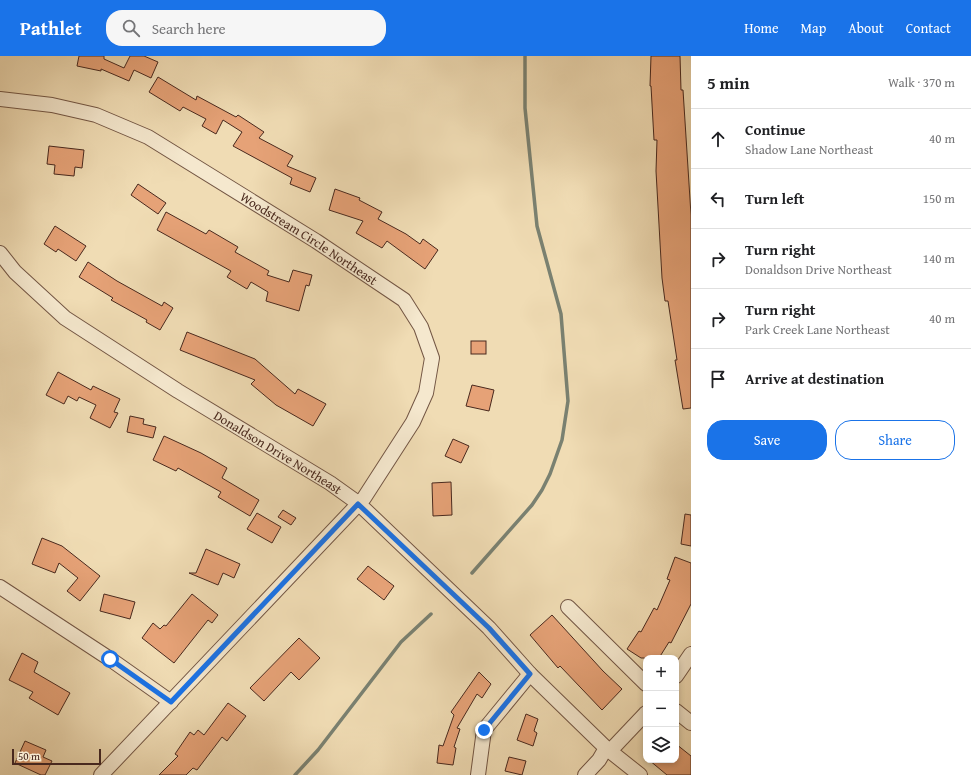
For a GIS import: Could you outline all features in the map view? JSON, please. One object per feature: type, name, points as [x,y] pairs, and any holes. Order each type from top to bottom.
[{"type":"street","name":"Woodstream Circle Northeast","points":[[0,99],[52,105],[96,115],[148,137],[316,241],[404,300],[421,327],[432,358],[426,393],[413,422],[364,498],[101,775]]},
{"type":"street","name":"Donaldson Drive Northeast","points":[[0,253],[16,272],[65,318],[178,391],[330,483],[358,504],[489,628],[530,674],[608,750],[640,775]]},
{"type":"street","points":[[0,587],[110,659],[171,702]]},
{"type":"street","points":[[568,607],[643,681]]},
{"type":"street","points":[[679,672],[691,654]]},
{"type":"street","points":[[478,775],[484,730],[530,674]]},
{"type":"street","points":[[679,713],[691,723]]},
{"type":"street","points":[[585,775],[643,716]]},
{"type":"building","points":[[79,56],[104,56],[104,59],[124,68],[130,56],[144,56],[158,62],[151,78],[134,70],[129,81],[101,69],[101,71],[77,66]]},
{"type":"building","points":[[651,56],[680,56],[681,90],[683,90],[691,215],[691,408],[683,409],[668,301],[665,301],[662,278],[656,171],[657,140],[654,140],[650,86]]},
{"type":"building","points":[[158,77],[196,100],[197,96],[236,117],[238,115],[264,132],[259,138],[293,156],[287,166],[316,178],[310,192],[290,184],[292,178],[233,146],[242,132],[223,120],[216,134],[202,126],[206,119],[183,107],[180,111],[149,92]]},
{"type":"building","points":[[49,146],[84,150],[82,168],[75,167],[74,176],[54,174],[55,165],[47,164]]},
{"type":"building","points":[[138,184],[166,203],[158,214],[131,195]]},
{"type":"building","points":[[335,189],[360,198],[359,200],[382,212],[378,219],[406,234],[420,244],[423,239],[438,250],[425,269],[387,241],[382,248],[356,233],[363,221],[329,210]]},
{"type":"building","points":[[166,212],[206,234],[209,230],[238,247],[235,252],[269,271],[267,275],[289,282],[293,270],[312,275],[309,286],[306,285],[299,311],[266,301],[268,292],[251,282],[247,289],[227,277],[231,271],[157,230]]},
{"type":"building","points":[[55,226],[86,246],[76,261],[58,249],[56,252],[44,244]]},
{"type":"building","points":[[88,262],[117,281],[162,306],[164,302],[173,308],[160,330],[146,322],[147,320],[111,300],[113,298],[79,277]]},
{"type":"building","points":[[187,332],[255,359],[295,394],[298,389],[326,404],[313,426],[276,405],[251,384],[255,380],[180,350]]},
{"type":"building","points":[[471,341],[486,341],[486,354],[471,354]]},
{"type":"building","points":[[58,372],[91,390],[93,386],[120,399],[114,412],[118,413],[110,428],[90,418],[96,405],[79,397],[77,401],[68,396],[64,404],[46,395]]},
{"type":"building","points":[[472,385],[494,390],[489,411],[466,406]]},
{"type":"building","points":[[130,416],[144,419],[143,424],[156,427],[153,438],[127,432]]},
{"type":"building","points":[[164,436],[201,453],[227,468],[222,478],[259,500],[250,516],[218,497],[221,492],[178,468],[176,471],[153,460]]},
{"type":"building","points":[[453,439],[469,446],[461,463],[445,456]]},
{"type":"building","points":[[451,482],[452,515],[433,516],[432,483]]},
{"type":"building","points":[[283,510],[296,518],[291,525],[278,517]]},
{"type":"building","points":[[257,513],[281,527],[272,543],[247,529]]},
{"type":"building","points":[[685,514],[691,515],[691,546],[681,544]]},
{"type":"building","points":[[42,538],[62,546],[100,576],[80,601],[67,591],[78,578],[59,563],[55,573],[32,564]]},
{"type":"building","points":[[206,549],[240,564],[234,578],[223,573],[218,585],[189,573],[196,573]]},
{"type":"building","points":[[675,557],[691,563],[691,604],[671,643],[669,642],[661,655],[643,655],[643,658],[641,658],[627,649],[639,631],[641,632],[654,608],[657,610],[670,580],[667,579]]},
{"type":"building","points":[[368,566],[394,586],[384,600],[357,579]]},
{"type":"building","points":[[104,594],[135,602],[130,619],[100,611]]},
{"type":"building","points":[[192,594],[218,615],[212,623],[208,620],[174,663],[142,638],[153,623],[160,629],[164,625],[166,626]]},
{"type":"building","points":[[552,615],[603,671],[622,689],[602,710],[560,666],[558,668],[530,635]]},
{"type":"building","points":[[299,638],[320,658],[299,680],[291,672],[264,701],[250,688]]},
{"type":"building","points":[[22,653],[38,662],[34,672],[70,693],[58,715],[29,698],[33,692],[9,680]]},
{"type":"building","points":[[479,672],[491,684],[482,698],[477,694],[457,728],[460,729],[454,747],[456,748],[453,765],[437,763],[439,745],[443,746],[454,715],[451,712]]},
{"type":"building","points":[[228,703],[246,716],[227,741],[222,737],[197,770],[193,768],[186,775],[159,775],[178,756],[175,754],[190,732],[194,735],[198,730],[204,735]]},
{"type":"building","points":[[526,714],[538,719],[534,731],[537,733],[533,746],[517,740]]},
{"type":"building","points":[[25,741],[46,750],[43,757],[52,761],[45,775],[41,775],[15,763]]},
{"type":"building","points":[[679,746],[691,756],[691,775],[667,775],[653,763],[679,763]]},
{"type":"building","points":[[509,757],[526,761],[522,775],[505,771]]},
{"type":"waterway","points":[[472,573],[532,505],[542,490],[550,474],[562,440],[568,401],[561,314],[537,226],[525,108],[525,56]]},
{"type":"waterway","points":[[295,775],[318,750],[401,642],[431,614]]},
{"type":"route","points":[[110,659],[171,702],[358,504],[489,628],[530,674],[484,730]]}]
